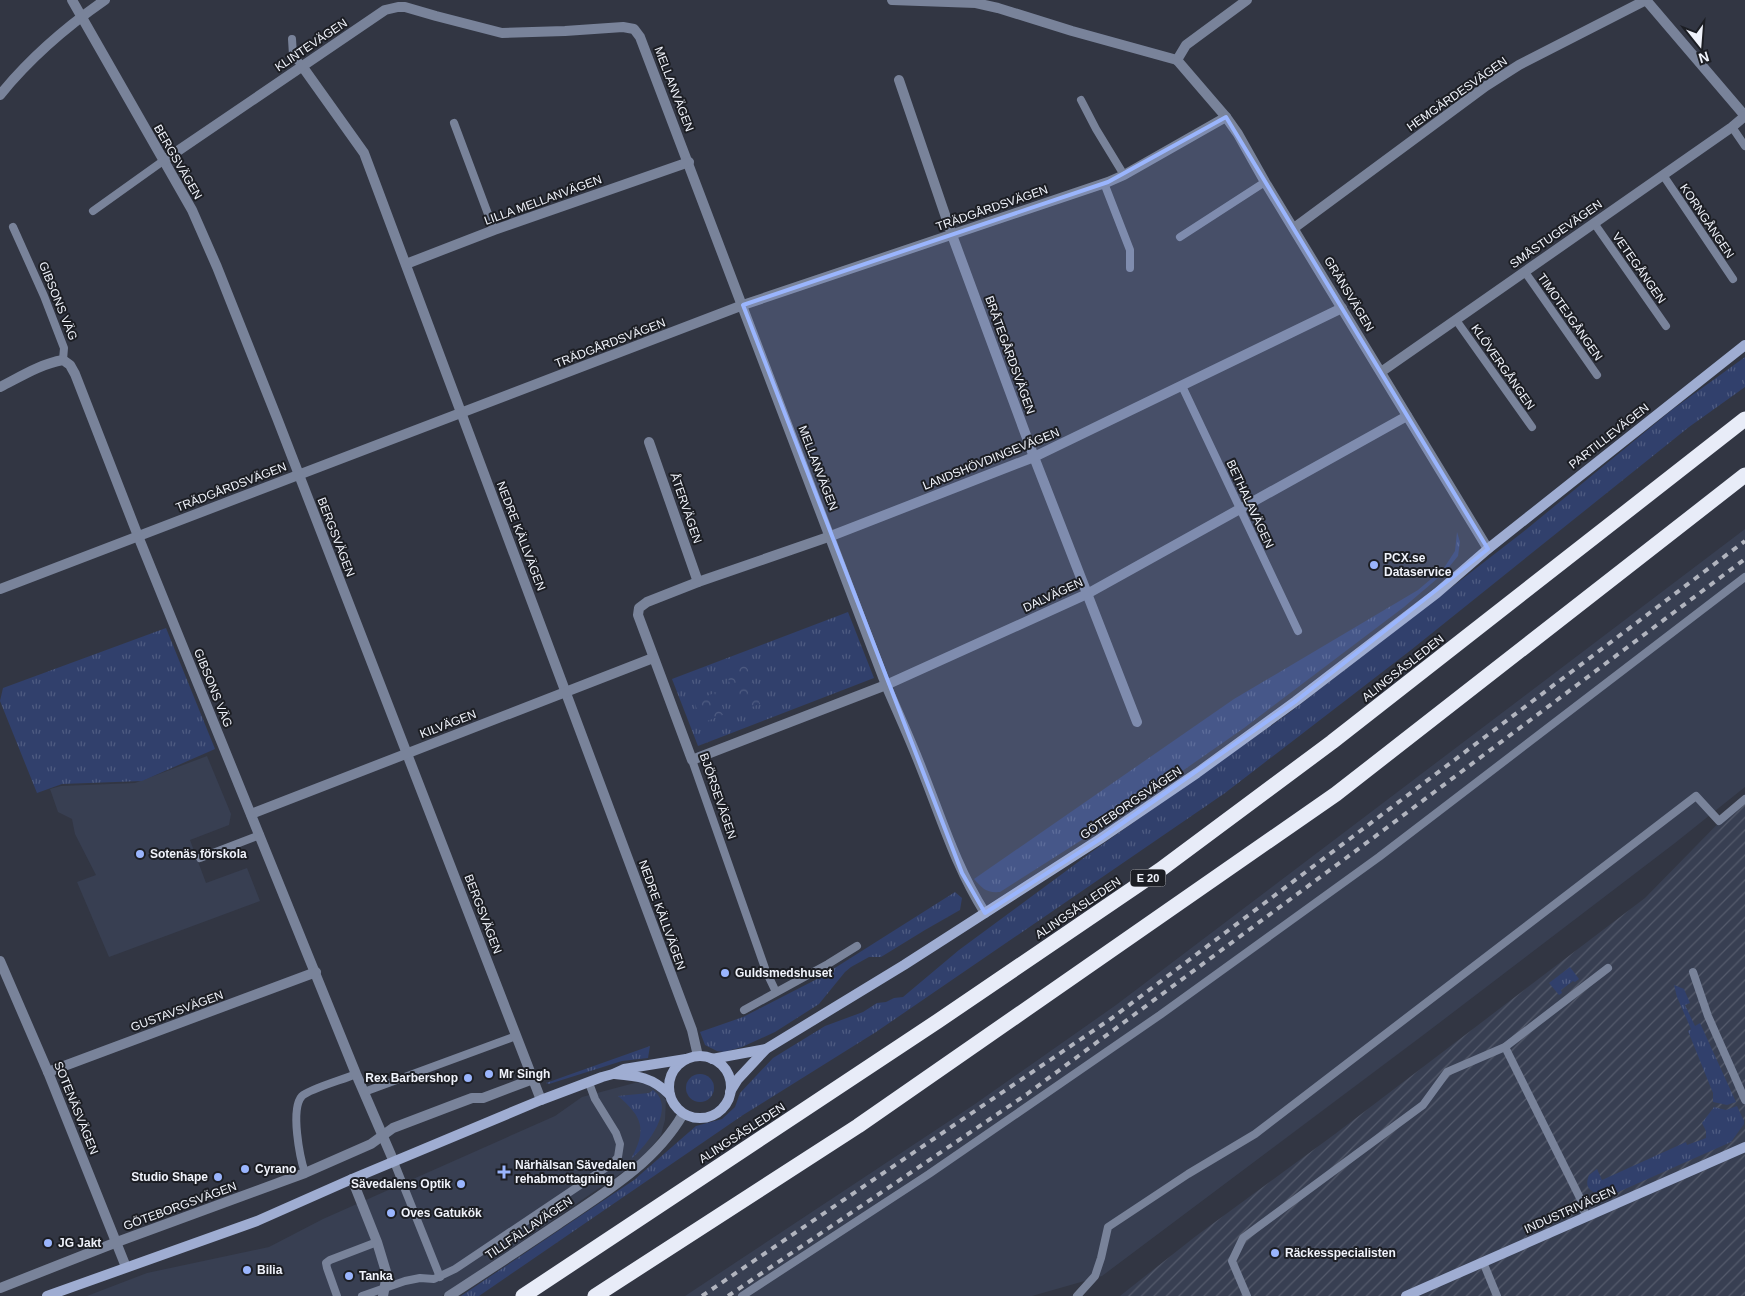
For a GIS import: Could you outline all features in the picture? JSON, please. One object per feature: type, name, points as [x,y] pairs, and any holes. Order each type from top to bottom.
[{"type":"highway","name":"ALINGSÅSLEDEN","points":[[523,1296],[938,1021],[1160,870],[1340,736],[1745,419]]},
{"type":"highway","points":[[595,1296],[858,1126],[1336,794],[1745,475]]},
{"type":"street","name":"BERGSVÄGEN","points":[[72,0],[192,210],[213,258],[541,1100]]},
{"type":"street","points":[[0,95],[14,78],[40,53],[81,17],[104,0]]},
{"type":"street","points":[[892,0],[976,3],[1177,60],[1186,45],[1241,1]]},
{"type":"street","points":[[1646,0],[1745,116]]},
{"type":"street","name":"HEMGÄRDESVÄGEN","points":[[1294,228],[1486,86],[1519,65],[1646,0]]},
{"type":"street","name":"KLINTEVÄGEN","points":[[163,161],[385,10],[398,6],[502,33],[623,27],[634,29]]},
{"type":"street","name":"MELLANVÄGEN","points":[[634,29],[640,37],[689,162],[886,685],[922,770],[950,845],[966,880],[986,913]]},
{"type":"street","name":"GRÄNSVÄGEN","points":[[1177,60],[1226,117],[1238,134],[1265,182],[1480,538],[1489,548]]},
{"type":"street","name":"NEDRE KÄLLVÄGEN","points":[[302,66],[364,152],[692,1030],[698,1056]]},
{"type":"street","name":"BRÅTEGÅRDSVÄGEN","points":[[899,80],[952,235],[1034,457],[1137,722]]},
{"type":"street","name":"SMÅSTUGEVÄGEN","points":[[1381,372],[1732,127],[1745,116]]},
{"type":"street","name":"TRÄDGÅRDSVÄGEN","points":[[0,589],[743,305],[1104,183],[1124,175],[1226,117]]},
{"type":"street","name":"LILLA MELLANVÄGEN","points":[[406,264],[494,230],[689,162]]},
{"type":"street","name":"LANDSHÖVDINGEVÄGEN","points":[[639,608],[647,602],[698,582],[831,536],[1034,457],[1342,308]]},
{"type":"street","name":"PARTILLEVÄGEN","points":[[1489,548],[1745,345]]},
{"type":"street","points":[[0,387],[37,368],[63,360]]},
{"type":"street","name":"GIBSONS VÄG","points":[[63,360],[70,365],[75,374],[138,536],[356,1074],[394,1162]]},
{"type":"street","name":"DALVÄGEN","points":[[692,760],[886,685],[1087,594],[1407,416]]},
{"type":"street","name":"ÅTERVÄGEN","points":[[649,442],[698,582]]},
{"type":"street","name":"GÖTEBORGSVÄGEN","points":[[730,1092],[738,1079],[766,1049],[904,965],[1100,839],[1296,701],[1437,594],[1489,548]]},
{"type":"street","name":"BJÖRSEVÄGEN","points":[[639,608],[638,615],[692,760]]},
{"type":"street","name":"KILVÄGEN","points":[[251,814],[653,658]]},
{"type":"street","name":"SOTENÄSVÄGEN","points":[[0,961],[48,1072],[126,1267]]},
{"type":"street","name":"GUSTAVSVÄGEN","points":[[48,1072],[316,972]]},
{"type":"street","name":"GÖTEBORGSVÄGEN","points":[[712,1059],[766,1049]]},
{"type":"street","points":[[47,1296],[257,1221],[541,1100],[624,1069],[698,1056],[712,1059],[721,1065],[727,1073],[730,1082],[730,1092],[724,1106],[713,1115],[698,1118],[684,1114],[675,1106],[670,1095],[669,1083],[673,1071],[686,1059]]},
{"type":"street","points":[[613,1074],[651,1080],[659,1084],[670,1095]]},
{"type":"street","name":"GÖTEBORGSVÄGEN","points":[[0,1288],[117,1242],[305,1173],[371,1144],[393,1128],[472,1098],[483,1098],[533,1079]]},
{"type":"street","name":"TILLFÄLLAVÄGEN","points":[[449,1296],[609,1190],[637,1169],[655,1151],[684,1114]]},
{"type":"street","name":"INDUSTRIVÄGEN","points":[[1406,1296],[1745,1147]]},
{"type":"street","points":[[352,1179],[377,1242],[387,1275],[384,1291]]},
{"type":"lane","name":"NEDRE KÄLLVÄGEN","points":[[292,40],[293,55],[302,66]]},
{"type":"lane","points":[[1082,100],[1096,129],[1124,175]]},
{"type":"lane","points":[[454,122],[494,230]]},
{"type":"lane","points":[[1732,127],[1745,146]]},
{"type":"lane","name":"KLINTEVÄGEN","points":[[93,211],[163,161]]},
{"type":"lane","name":"KORNGÅNGEN","points":[[1662,175],[1733,279]]},
{"type":"lane","points":[[1180,237],[1265,182]]},
{"type":"lane","points":[[1104,183],[1130,250],[1130,268]]},
{"type":"lane","name":"VETEGÅNGEN","points":[[1594,223],[1666,326]]},
{"type":"lane","name":"GIBSONS VÄG","points":[[12,226],[44,296],[64,348],[63,360]]},
{"type":"lane","name":"TIMOTEJGÅNGEN","points":[[1525,272],[1597,375]]},
{"type":"lane","name":"KLÖVERGÅNGEN","points":[[1456,320],[1532,427]]},
{"type":"lane","name":"BETHALAVÄGEN","points":[[1182,386],[1298,631]]},
{"type":"lane","points":[[742,1296],[929,1174],[1168,1009],[1379,857],[1745,577]]},
{"type":"lane","name":"BJÖRSEVÄGEN","points":[[692,760],[766,971],[776,992]]},
{"type":"lane","points":[[1077,1296],[1095,1276],[1108,1227],[1188,1174],[1255,1134],[1696,796],[1720,821],[1745,799]]},
{"type":"lane","points":[[200,858],[260,835]]},
{"type":"lane","points":[[744,1010],[857,946]]},
{"type":"lane","points":[[1247,1296],[1232,1260],[1243,1238],[1423,1105],[1447,1072],[1505,1047],[1608,968]]},
{"type":"lane","points":[[1693,972],[1708,1016],[1745,1100]]},
{"type":"lane","points":[[364,1092],[516,1036]]},
{"type":"lane","points":[[1505,1047],[1580,1198],[1586,1217]]},
{"type":"lane","points":[[305,1173],[301,1160],[296,1120],[299,1101],[306,1093],[356,1074]]},
{"type":"lane","points":[[362,1296],[384,1291],[405,1281],[420,1278],[434,1279],[454,1270],[613,1163],[618,1156],[620,1144],[616,1133],[595,1099],[589,1083]]},
{"type":"lane","points":[[394,1162],[440,1277]]},
{"type":"lane","points":[[337,1296],[326,1268],[326,1262],[377,1242]]},
{"type":"lane","points":[[1483,1262],[1497,1296]]},
{"type":"highlighted area","points":[[1226,117],[1488,549],[1296,701],[1100,839],[985,913],[962,873],[743,305],[1108,182]]},
{"type":"shaded area","points":[[1745,529],[1745,787],[1675,843],[1426,1033],[1102,1276],[1032,1296],[685,1296],[975,1104],[1116,1005]]},
{"type":"shaded area","name":"Sotenäs förskola","points":[[207,756],[231,814],[229,825],[190,840],[206,883],[247,868],[260,901],[109,957],[77,882],[96,875],[75,834],[72,819],[58,812],[50,789],[61,786],[135,783]]},
{"type":"shaded area","points":[[1745,796],[1745,1296],[1120,1296],[1196,1236],[1335,1134],[1645,898]]},
{"type":"shaded area","points":[[642,1081],[657,1087],[666,1100],[665,1120],[661,1135],[643,1158],[442,1296],[87,1296],[147,1273],[269,1247],[323,1219],[555,1116],[582,1097]]},
{"type":"green space","points":[[1745,357],[1745,387],[1689,427],[1411,650],[1225,793],[876,1032],[743,1115],[479,1296],[461,1296],[634,1180],[696,1126],[722,1119],[735,1107],[740,1093],[773,1058],[825,1026],[863,1012],[877,1003],[903,997],[959,950],[1093,851],[1289,713],[1523,532],[1673,409]]},
{"type":"green space","points":[[1457,532],[1460,542],[1458,556],[1445,572],[1404,607],[1244,728],[1099,829],[1000,892],[985,890],[974,879],[1234,699],[1418,590],[1444,568],[1455,551]]},
{"type":"green space","points":[[848,612],[874,678],[698,746],[672,679]]},
{"type":"green space","points":[[166,628],[215,749],[142,781],[62,784],[37,793],[0,701],[3,688]]},
{"type":"green space","points":[[746,662],[760,704],[740,711],[725,670]]},
{"type":"green space","points":[[717,692],[725,714],[702,723],[694,701]]},
{"type":"green space","points":[[955,892],[962,898],[960,910],[881,957],[869,957],[851,967],[819,1004],[775,1032],[742,1047],[724,1052],[705,1045],[700,1032],[743,1017],[819,978]]},
{"type":"green space","points":[[1570,967],[1579,979],[1561,990],[1562,993],[1559,995],[1549,983]]},
{"type":"green space","points":[[1674,985],[1684,989],[1690,1003],[1685,1005],[1695,1026],[1700,1023],[1736,1102],[1727,1105],[1713,1102],[1713,1093],[1688,1031],[1691,1029],[1677,997]]},
{"type":"green space","points":[[650,1046],[648,1058],[622,1061],[549,1084],[546,1083]]},
{"type":"green space","points":[[700,1074],[710,1078],[714,1088],[710,1098],[700,1102],[690,1098],[686,1088],[690,1078]]},
{"type":"green space","points":[[653,1090],[660,1098],[661,1116],[645,1145],[631,1159],[639,1140],[640,1124],[633,1111],[618,1096],[649,1093]]},
{"type":"green space","points":[[1737,1106],[1744,1124],[1731,1142],[1616,1193],[1599,1194],[1590,1190],[1587,1181],[1589,1175],[1597,1169],[1602,1180],[1686,1142],[1687,1145],[1706,1138],[1706,1131],[1702,1123],[1714,1107],[1726,1110]]},
{"type":"railway","points":[[702,1296],[1112,1018],[1745,541]]},
{"type":"railway","points":[[728,1296],[1027,1094],[1745,559]]},
{"type":"place","name":"PCX.se Dataservice","points":[[1374,565]]},
{"type":"place","name":"Sotenäs förskola","points":[[140,854]]},
{"type":"place","name":"Guldsmedshuset","points":[[725,973]]},
{"type":"place","name":"Mr Singh","points":[[489,1074]]},
{"type":"place","name":"Rex Barbershop","points":[[468,1078]]},
{"type":"place","name":"Cyrano","points":[[245,1169]]},
{"type":"place","name":"Närhälsan Sävedalen rehabmottagning","points":[[504,1172]]},
{"type":"place","name":"Studio Shape","points":[[218,1177]]},
{"type":"place","name":"Sävedalens Optik","points":[[461,1184]]},
{"type":"place","name":"Oves Gatukök","points":[[391,1213]]},
{"type":"place","name":"JG Jakt","points":[[48,1243]]},
{"type":"place","name":"Räckesspecialisten","points":[[1275,1253]]},
{"type":"place","name":"Bilia","points":[[247,1270]]},
{"type":"place","name":"Tanka","points":[[349,1276]]}]
